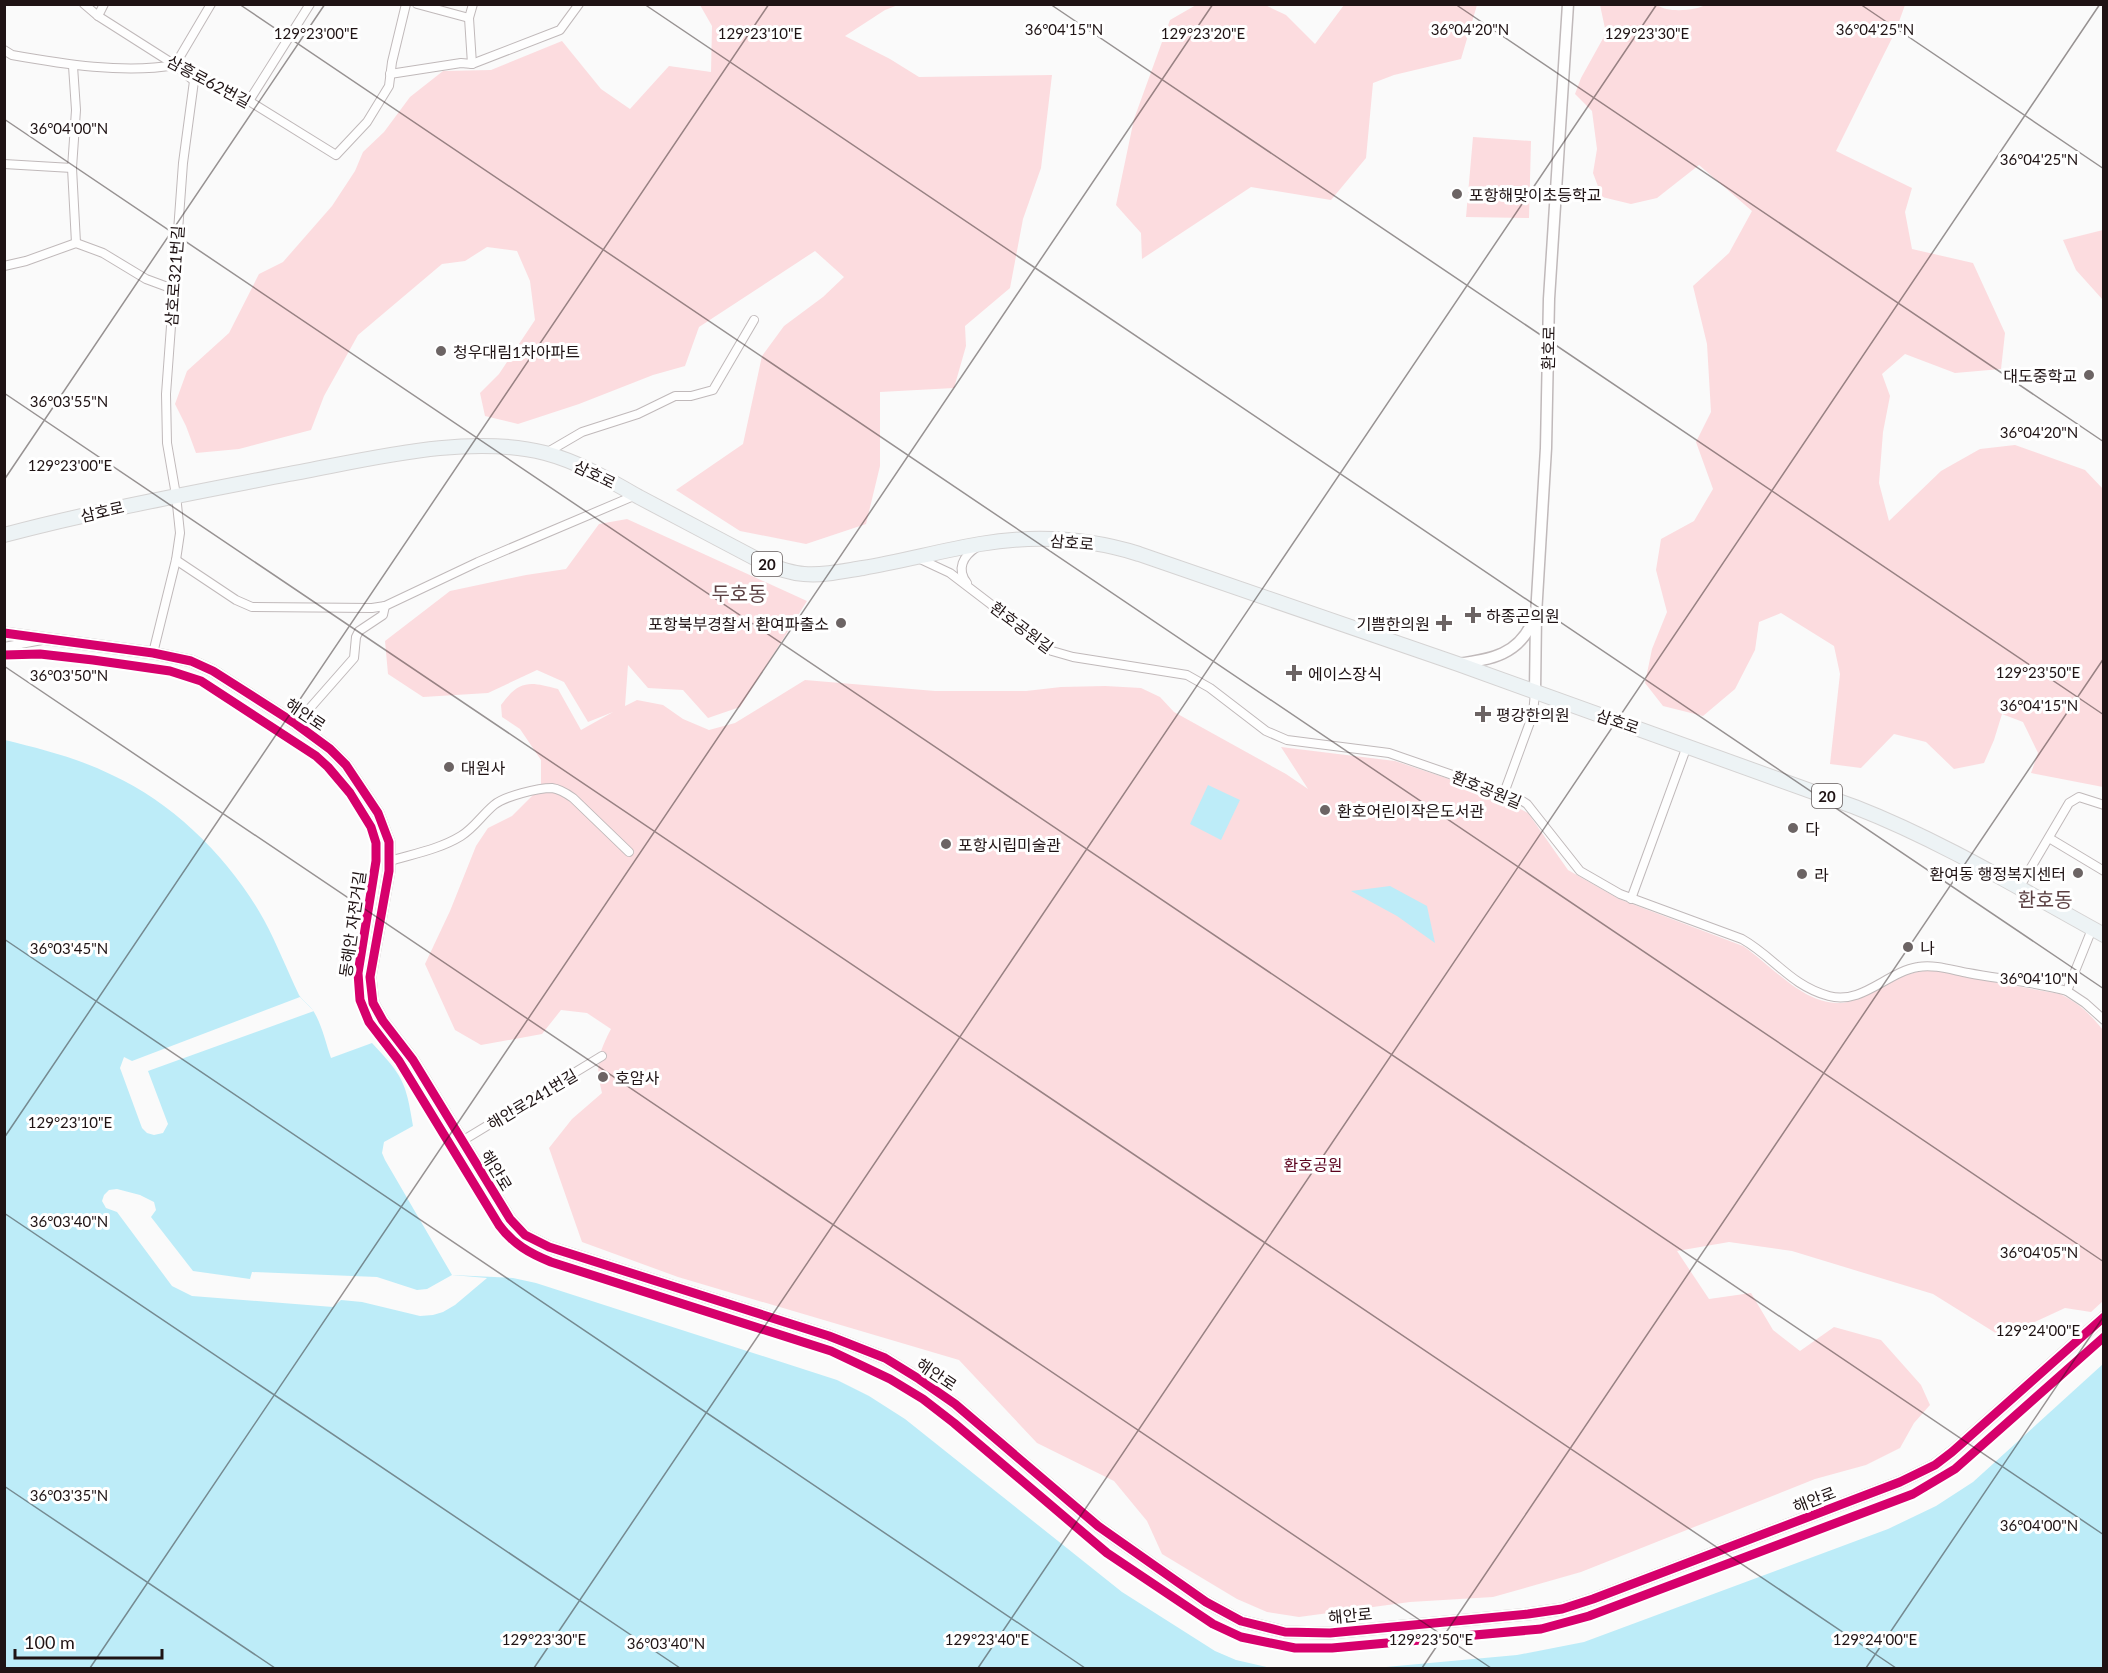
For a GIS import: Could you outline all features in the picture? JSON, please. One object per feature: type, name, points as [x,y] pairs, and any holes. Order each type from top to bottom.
[{"type":"main road","name":"삼호로","points":[[4,536],[176,495],[436,449],[501,446],[546,453],[584,467],[764,563],[792,573],[838,572],[983,543],[1024,539],[1067,540],[1125,550],[1458,664],[1886,819],[1955,852],[2100,933]]},
{"type":"street","name":"삼흥로62번길","points":[[84,4],[98,16],[175,65],[249,101],[336,155],[367,122],[389,86],[390,74]]},
{"type":"street","points":[[98,16],[105,4]]},
{"type":"street","points":[[4,50],[12,56],[73,66],[158,68],[175,65],[211,4]]},
{"type":"street","points":[[249,101],[310,4]]},
{"type":"street","points":[[406,4],[390,74],[461,63],[472,64],[560,30],[579,4]]},
{"type":"street","points":[[417,4],[469,18]]},
{"type":"street","points":[[472,64],[469,18],[474,4]]},
{"type":"street","name":"환호로","points":[[1535,692],[1536,615],[1546,448],[1550,287],[1568,4]]},
{"type":"street","name":"삼호로321번길","points":[[153,653],[176,560],[180,533],[168,454],[166,394],[183,164],[194,81],[175,65]]},
{"type":"street","points":[[73,66],[76,110],[72,168],[76,243]]},
{"type":"street","points":[[4,164],[72,168]]},
{"type":"street","points":[[4,266],[26,261],[76,243],[103,253],[146,279],[173,289]]},
{"type":"street","points":[[546,453],[582,432],[638,414],[675,396],[691,396],[714,390],[754,320]]},
{"type":"street","points":[[176,560],[236,600],[252,607],[385,606],[478,562],[636,495]]},
{"type":"street","points":[[969,586],[963,578],[962,564],[970,551],[983,543]]},
{"type":"street","name":"환호공원길","points":[[916,557],[939,566],[969,586],[1044,646],[1061,654],[1187,675],[1210,688],[1272,736],[1395,755],[1504,793],[1527,804],[1580,871],[1609,889],[1631,899],[1742,939],[1759,950],[1797,983],[1830,996],[1840,998],[1853,996],[1893,975],[1920,966],[2067,992],[2085,1003],[2103,1020]]},
{"type":"street","points":[[296,724],[354,658],[356,637],[359,631],[383,615],[385,606]]},
{"type":"street","points":[[1458,664],[1481,661],[1506,652],[1524,639],[1536,615]]},
{"type":"street","name":"해안로","points":[[4,633],[153,653],[191,661],[296,724],[338,756],[358,782],[383,822],[389,842],[390,861],[370,977],[373,1004],[413,1060],[510,1219],[531,1238],[549,1247],[829,1336],[885,1358],[955,1404],[1098,1526],[1142,1559],[1229,1616],[1254,1625],[1286,1632],[1330,1633],[1528,1614],[1562,1609],[1593,1599],[1838,1506],[1912,1476],[1944,1459],[2103,1317]]},
{"type":"street","name":"해안로","points":[[4,647],[48,639]]},
{"type":"street","points":[[1504,793],[1533,714],[1535,692]]},
{"type":"street","points":[[1631,899],[1687,746]]},
{"type":"street","points":[[390,861],[462,836],[477,824],[491,807],[503,799],[551,788],[565,792],[573,798],[629,852]]},
{"type":"street","points":[[2019,888],[2069,803],[2074,799],[2085,798],[2103,805]]},
{"type":"street","points":[[2049,838],[2103,871]]},
{"type":"street","points":[[2067,992],[2100,933]]},
{"type":"street","name":"해안로241번길","points":[[462,1142],[602,1056]]},
{"type":"green space","points":[[1708,4],[1905,5],[1896,30],[1836,151],[1912,188],[1905,212],[1912,249],[1973,263],[2005,333],[2001,369],[1955,373],[1905,354],[1882,374],[1890,396],[1883,432],[1879,483],[1889,521],[1941,471],[1980,449],[2015,445],[2085,470],[2103,489],[2103,787],[2031,773],[2038,753],[2023,722],[2002,714],[1984,763],[1954,769],[1926,742],[1894,734],[1861,768],[1830,764],[1840,674],[1834,646],[1781,613],[1759,622],[1755,650],[1735,689],[1703,716],[1663,706],[1645,683],[1652,649],[1667,612],[1656,570],[1661,539],[1694,521],[1713,489],[1696,442],[1711,412],[1707,344],[1693,286],[1729,253],[1752,211],[1699,165],[1657,198],[1631,204],[1602,197],[1593,173],[1597,149],[1592,111],[1575,94],[1581,78],[1606,33],[1600,5],[1657,5],[1662,8],[1682,10]]},
{"type":"green space","points":[[700,5],[898,5],[885,10],[845,36],[919,77],[1052,75],[1041,168],[1023,219],[1010,288],[965,326],[966,346],[954,388],[880,392],[880,466],[866,524],[806,544],[740,531],[676,490],[743,444],[762,356],[784,326],[823,297],[844,277],[815,251],[699,327],[685,366],[653,375],[579,404],[518,424],[485,416],[480,393],[499,374],[535,320],[530,281],[517,251],[487,247],[465,261],[442,264],[358,335],[324,396],[311,430],[239,449],[196,453],[175,404],[187,371],[229,333],[259,274],[283,262],[332,206],[355,171],[363,152],[384,132],[410,97],[443,71],[491,70],[562,41],[601,89],[630,109],[669,66],[711,72],[712,26]]},
{"type":"green space","points":[[1196,5],[1265,5],[1286,15],[1315,44],[1344,5],[1477,5],[1461,59],[1394,75],[1373,83],[1366,158],[1331,200],[1251,187],[1142,259],[1141,233],[1116,205],[1134,119],[1170,20]]},
{"type":"green space","points":[[1473,137],[1531,141],[1529,218],[1466,217]]},
{"type":"green space","points":[[2104,230],[2103,300],[2076,270],[2063,240]]},
{"type":"green space","name":"환호공원","points":[[627,519],[807,601],[740,707],[708,718],[683,690],[648,688],[628,665],[625,706],[637,700],[663,705],[683,719],[709,730],[735,723],[805,680],[935,691],[1026,691],[1105,686],[1141,688],[1160,697],[1174,712],[1286,774],[1308,789],[1281,747],[1395,761],[1488,792],[1528,813],[1568,870],[1619,899],[1743,946],[1798,989],[1813,997],[1828,1002],[1844,1003],[1900,977],[1928,971],[2067,997],[2084,1009],[2103,1030],[2103,1301],[2091,1312],[2065,1308],[2002,1337],[1933,1294],[1792,1251],[1729,1242],[1677,1251],[1709,1299],[1751,1293],[1773,1330],[1800,1351],[1834,1327],[1881,1340],[1921,1385],[1930,1405],[1914,1423],[1900,1448],[1866,1465],[1815,1479],[1581,1572],[1493,1597],[1410,1602],[1299,1617],[1267,1612],[1237,1599],[1162,1554],[1147,1521],[1114,1481],[1037,1443],[959,1360],[678,1277],[582,1242],[549,1148],[572,1119],[602,1093],[598,1067],[603,1046],[611,1029],[587,1013],[561,1010],[542,1034],[481,1045],[455,1030],[425,964],[450,911],[476,846],[488,828],[512,816],[541,787],[541,760],[520,729],[502,717],[501,705],[520,687],[533,684],[558,689],[581,730],[613,712],[588,722],[564,682],[537,670],[488,693],[423,697],[388,674],[385,641],[450,591],[566,569],[599,524]]},
{"type":"water","points":[[5,740],[73,759],[135,787],[158,801],[179,818],[218,855],[251,898],[264,920],[299,995],[317,1017],[331,1058],[372,1043],[402,1080],[413,1126],[384,1142],[382,1153],[452,1275],[513,1278],[536,1283],[837,1380],[869,1396],[905,1419],[1122,1592],[1215,1651],[1236,1660],[1271,1668],[5,1668]]},
{"type":"water","points":[[1208,785],[1240,800],[1221,840],[1190,824]]},
{"type":"water","points":[[1390,886],[1427,906],[1435,943],[1397,916],[1351,891]]},
{"type":"water","points":[[2103,1364],[2103,1668],[1375,1668],[1517,1655],[1584,1642],[1888,1529],[1936,1506],[1973,1482]]},
{"type":"pier","points":[[300,997],[314,1011],[148,1071],[168,1124],[163,1133],[154,1135],[142,1128],[120,1068],[124,1057],[132,1061]]},
{"type":"pier","points":[[117,1189],[140,1195],[154,1202],[156,1210],[151,1217],[193,1271],[250,1279],[252,1272],[377,1277],[417,1290],[427,1289],[452,1275],[487,1278],[443,1312],[420,1316],[362,1302],[341,1300],[333,1307],[192,1296],[172,1286],[117,1212],[106,1208],[102,1201],[104,1195],[109,1190]]},
{"type":"cycle path","points":[[4,633],[153,653],[191,661],[213,671],[296,724],[330,749],[346,765],[378,813],[389,842],[389,871],[370,977],[373,1003],[383,1021],[413,1060],[510,1219],[525,1235],[549,1247],[829,1336],[885,1358],[955,1404],[1098,1526],[1206,1602],[1241,1621],[1285,1632],[1330,1633],[1528,1614],[1562,1609],[1593,1599],[1900,1482],[1935,1465],[2104,1317]]},
{"type":"cycle path","name":"동해안 자전거길","points":[[4,655],[40,654],[93,660],[170,671],[201,681],[316,756],[328,767],[350,793],[371,827],[376,843],[376,861],[358,973],[360,1000],[369,1022],[399,1061],[499,1225],[516,1243],[551,1262],[831,1351],[890,1379],[923,1399],[954,1423],[1107,1553],[1213,1624],[1241,1637],[1295,1648],[1332,1648],[1541,1629],[1589,1616],[1913,1494],[1955,1469],[2104,1337]]},
{"type":"place","name":"포항해맞이초등학교","points":[[1457,194]]},
{"type":"place","name":"청우대림1차아파트","points":[[441,351]]},
{"type":"place","name":"대도중학교","points":[[2089,375]]},
{"type":"place","name":"하종곤의원","points":[[1473,615]]},
{"type":"place","name":"포항북부경찰서 환여파출소","points":[[841,623]]},
{"type":"place","name":"기쁨한의원","points":[[1444,623]]},
{"type":"place","name":"에이스장식","points":[[1294,673]]},
{"type":"place","name":"평강한의원","points":[[1483,714]]},
{"type":"place","name":"대원사","points":[[449,767]]},
{"type":"place","name":"환호어린이작은도서관","points":[[1325,810]]},
{"type":"place","name":"다","points":[[1793,828]]},
{"type":"place","name":"포항시립미술관","points":[[946,844]]},
{"type":"place","name":"환여동 행정복지센터","points":[[2078,873]]},
{"type":"place","name":"라","points":[[1802,874]]},
{"type":"place","name":"나","points":[[1908,947]]},
{"type":"place","name":"호암사","points":[[603,1077]]},
{"type":"district","name":"두호동","points":[[739,593]]},
{"type":"district","name":"환호동","points":[[2045,899]]}]
